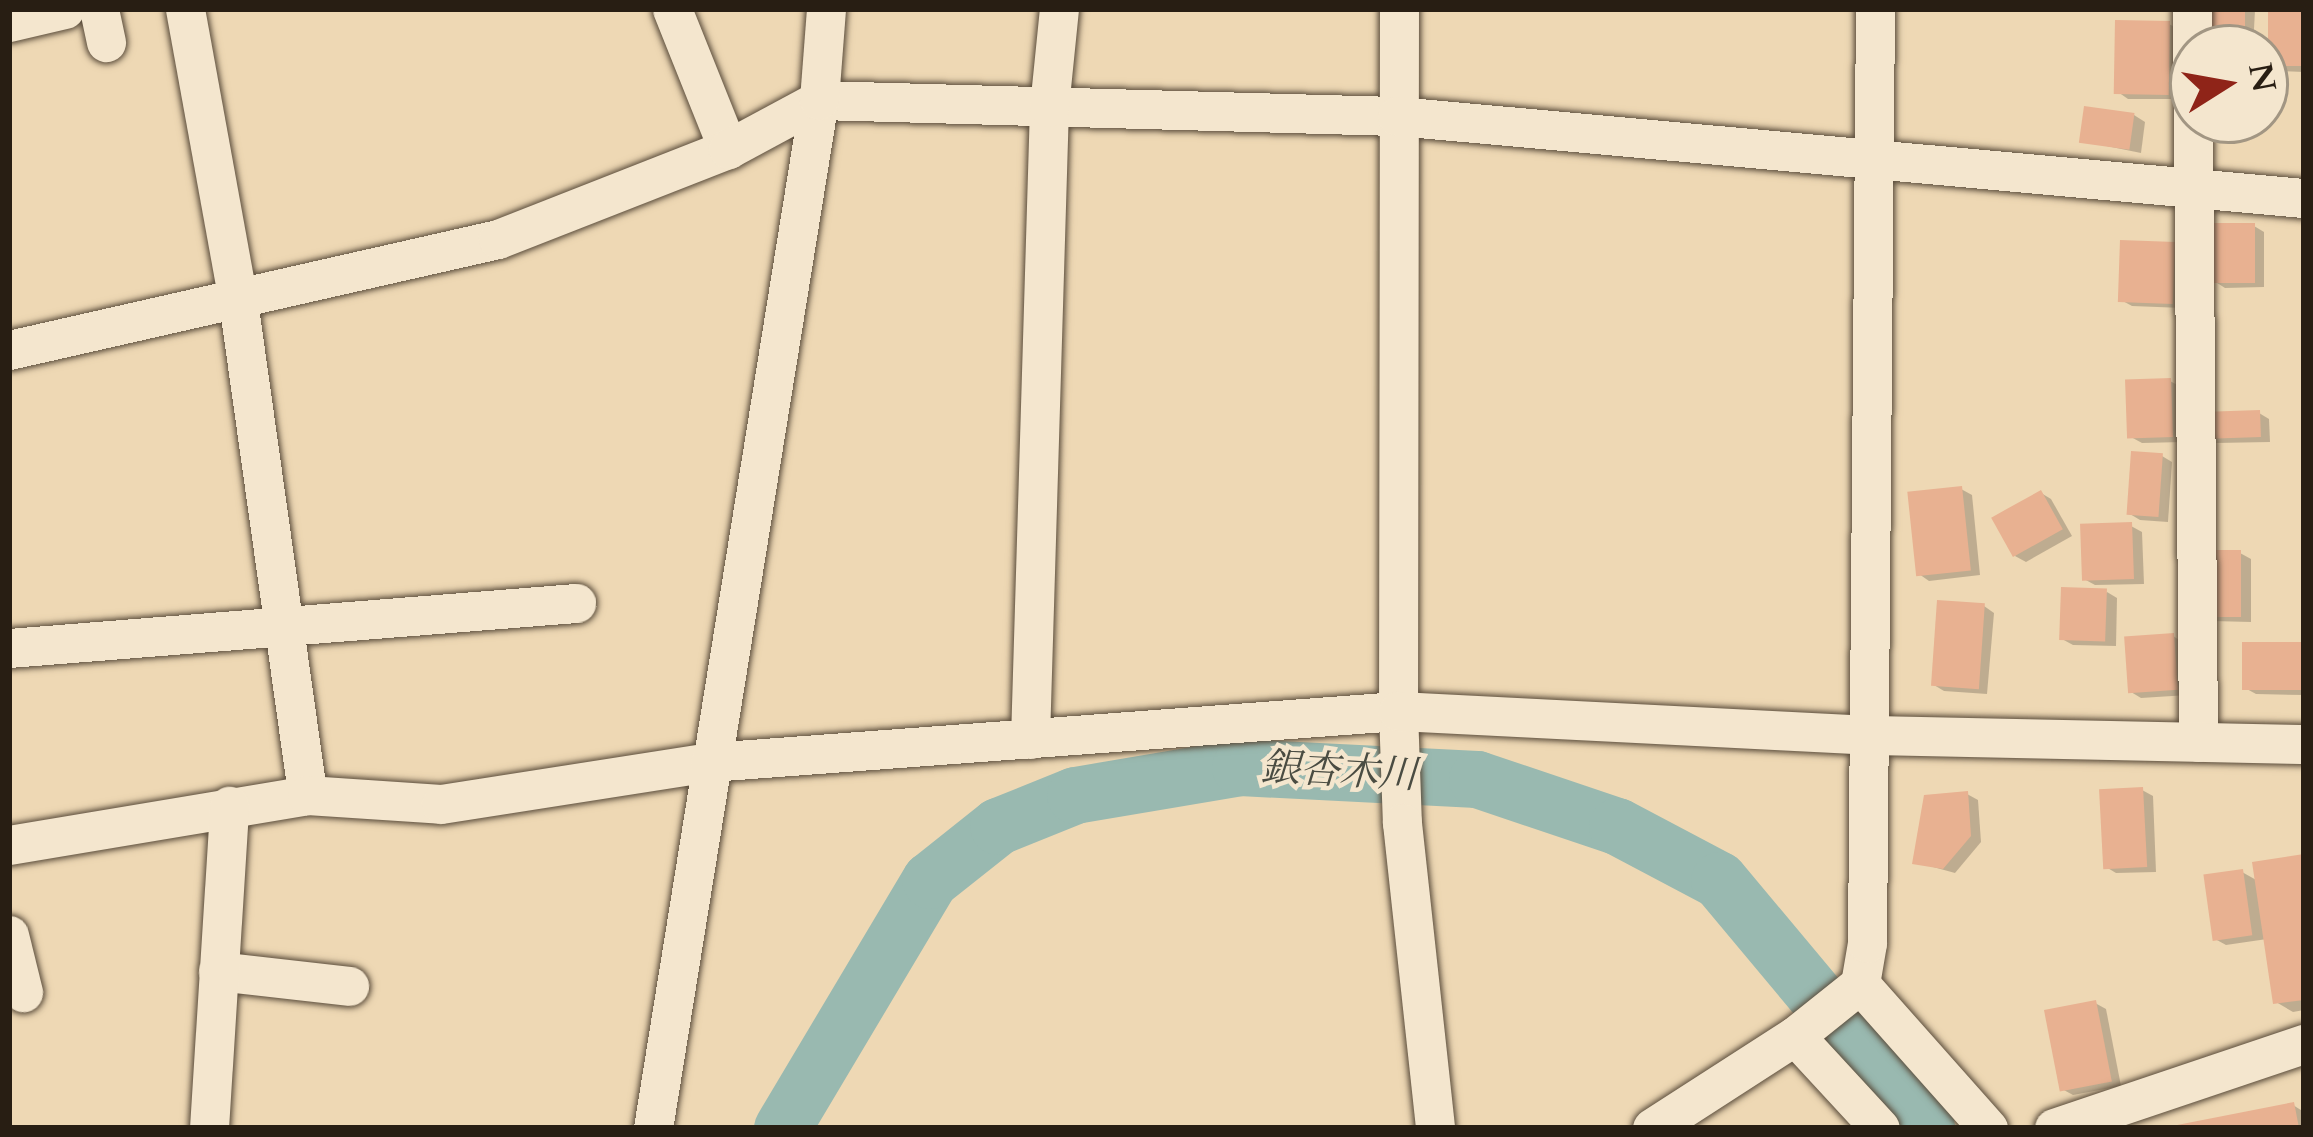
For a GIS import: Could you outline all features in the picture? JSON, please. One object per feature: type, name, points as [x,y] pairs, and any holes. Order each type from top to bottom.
[{"type":"street","points":[[9,22],[65,9]]},
{"type":"street","points":[[185,9],[238,301],[307,795]]},
{"type":"street","points":[[672,9],[728,149]]},
{"type":"street","points":[[652,1128],[819,100],[826,9]]},
{"type":"street","points":[[1030,739],[1049,106],[1059,9]]},
{"type":"street","points":[[1399,9],[1398,711],[1402,823],[1435,1128]]},
{"type":"street","points":[[1652,1128],[1795,1036],[1860,984],[1868,943],[1875,9]]},
{"type":"street","points":[[2192,9],[2198,742]]},
{"type":"street","points":[[9,350],[498,239],[728,149],[819,100],[1397,116],[1874,155],[2304,198]]},
{"type":"street","points":[[9,648],[576,603]]},
{"type":"street","points":[[9,845],[307,795],[441,804],[710,762],[1398,711],[1869,735],[2304,744]]},
{"type":"street","points":[[208,1128],[229,806]]},
{"type":"street","points":[[9,934],[23,992]]},
{"type":"street","points":[[218,971],[349,986]]},
{"type":"street","points":[[1860,984],[1988,1128]]},
{"type":"street","points":[[1795,1036],[1880,1128]]},
{"type":"street","points":[[2054,1128],[2304,1044]]},
{"type":"building","points":[[2207,9],[2245,9],[2245,24],[2207,24]]},
{"type":"building","points":[[2268,9],[2304,9],[2304,66],[2289,66],[2289,24],[2268,24]]},
{"type":"building","points":[[2115,20],[2170,21],[2169,95],[2114,94]]},
{"type":"building","points":[[2084,106],[2135,113],[2129,150],[2079,143]]},
{"type":"building","points":[[2211,223],[2255,223],[2255,283],[2211,283]]},
{"type":"building","points":[[2120,240],[2175,242],[2173,304],[2118,302]]},
{"type":"building","points":[[2171,378],[2173,437],[2127,439],[2125,380]]},
{"type":"building","points":[[2260,410],[2261,437],[2202,439],[2201,412]]},
{"type":"building","points":[[2131,451],[2163,453],[2158,517],[2127,515]]},
{"type":"building","points":[[1962,486],[1971,571],[1916,576],[1907,492]]},
{"type":"building","points":[[2041,490],[2063,529],[2013,557],[1991,518]]},
{"type":"building","points":[[2132,522],[2134,579],[2082,581],[2080,524]]},
{"type":"building","points":[[2199,550],[2241,550],[2241,617],[2199,617]]},
{"type":"building","points":[[2061,587],[2107,589],[2105,642],[2059,640]]},
{"type":"building","points":[[1937,600],[1985,603],[1979,689],[1931,686]]},
{"type":"building","points":[[2174,633],[2178,690],[2128,693],[2124,636]]},
{"type":"building","points":[[2242,642],[2304,642],[2304,690],[2242,690]]},
{"type":"building","points":[[2143,787],[2147,867],[2103,869],[2099,789]]},
{"type":"building","points":[[1968,791],[1971,836],[1943,869],[1912,864],[1924,795]]},
{"type":"building","points":[[2304,854],[2304,1000],[2273,1004],[2252,862]]},
{"type":"building","points":[[2243,869],[2252,935],[2213,941],[2203,875]]},
{"type":"building","points":[[2096,1000],[2112,1081],[2060,1092],[2044,1010]]},
{"type":"building","points":[[2294,1102],[2299,1128],[2172,1128],[2172,1126]]},
{"type":"waterway","name":"銀杏木川","points":[[782,1128],[930,880],[998,826],[1075,795],[1240,767],[1477,779],[1617,826],[1719,880],[1926,1128]]}]
